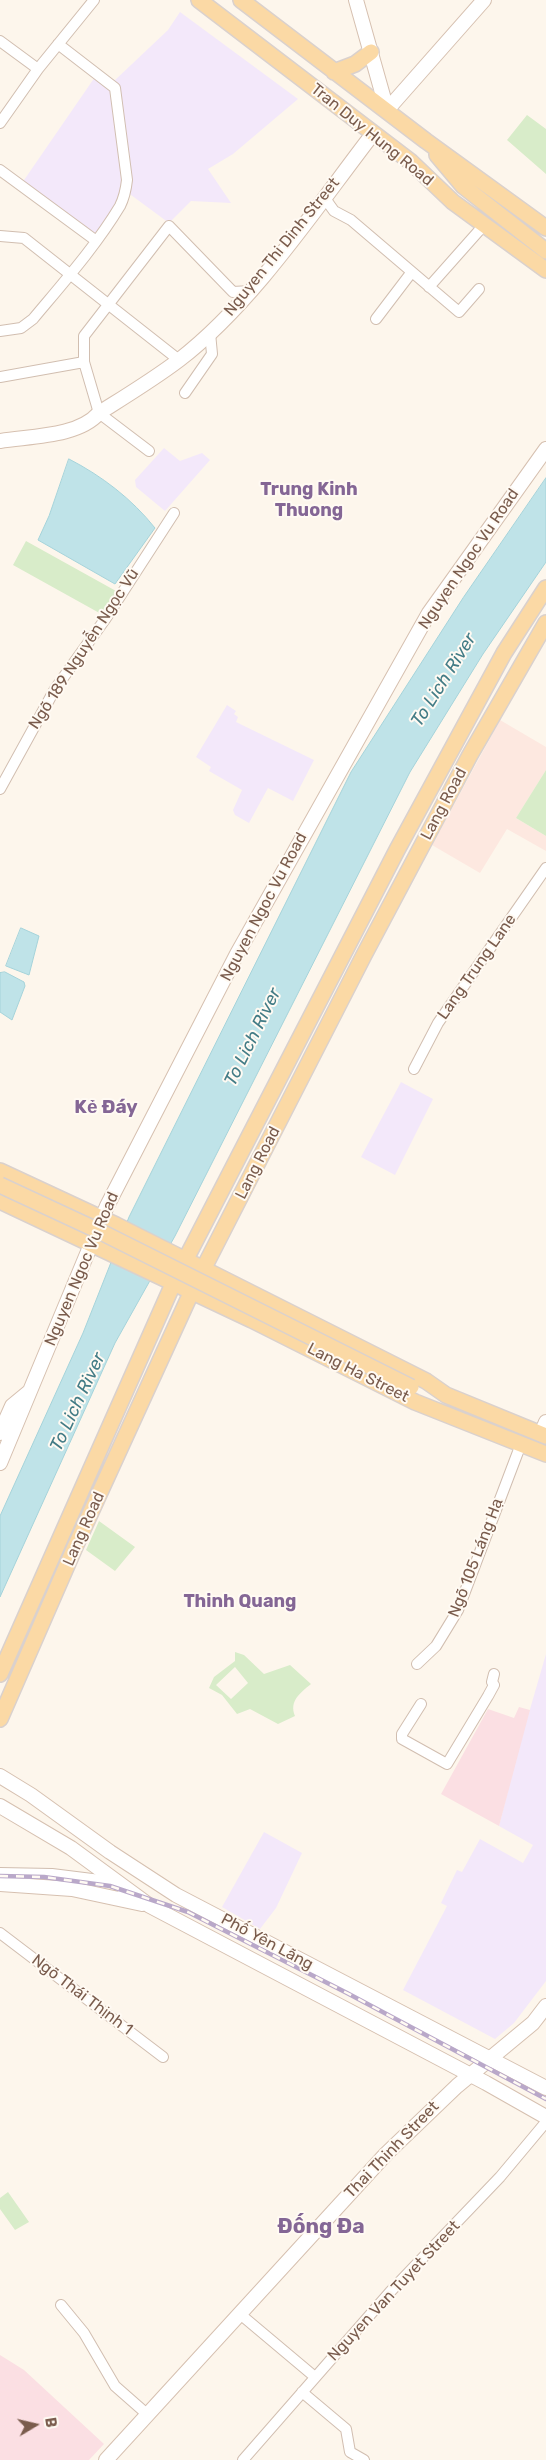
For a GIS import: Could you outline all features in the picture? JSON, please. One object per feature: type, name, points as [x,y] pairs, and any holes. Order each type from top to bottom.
[{"type":"main road","name":"Tran Duy Hung Road","points":[[199,0],[372,135],[411,162],[453,202],[546,270]]},
{"type":"main road","name":"Tran Duy Hung Road","points":[[242,0],[334,72],[546,228]]},
{"type":"main road","points":[[356,0],[387,110]]},
{"type":"main road","points":[[387,110],[484,0]]},
{"type":"main road","points":[[334,72],[348,68],[371,52]]},
{"type":"main road","name":"Nguyen Thi Dinh Street","points":[[0,441],[67,431],[93,420],[100,412],[179,360],[210,333],[250,291],[372,135]]},
{"type":"main road","points":[[426,141],[463,186],[546,251]]},
{"type":"main road","points":[[411,162],[463,186]]},
{"type":"main road","name":"Nguyen Ngoc Vu Road","points":[[0,1462],[30,1392],[109,1222],[124,1170],[237,954],[425,621],[455,574],[546,449]]},
{"type":"main road","name":"Lang Road","points":[[0,1674],[185,1260],[397,850],[504,653],[546,588]]},
{"type":"main road","name":"Lang Road","points":[[0,1719],[191,1293],[470,755],[546,623]]},
{"type":"main road","points":[[397,850],[415,859]]},
{"type":"main road","name":"Lang Ha Street","points":[[0,1171],[204,1269],[426,1381],[446,1394],[544,1431]]},
{"type":"main road","points":[[0,1185],[101,1232],[411,1387],[440,1411]]},
{"type":"main road","points":[[38,1218],[49,1194]]},
{"type":"main road","name":"Lang Ha Street","points":[[0,1201],[191,1293],[252,1320],[415,1402],[546,1454]]},
{"type":"main road","points":[[252,1320],[263,1300]]},
{"type":"main road","points":[[411,1387],[446,1394]]},
{"type":"main road","name":"Nguyen Ngoc Vu Road","points":[[0,1433],[12,1406],[30,1392]]},
{"type":"main road","points":[[42,1577],[59,1585]]},
{"type":"main road","name":"Phố Yên Lãng","points":[[0,1776],[155,1882],[546,2088]]},
{"type":"main road","name":"Phố Yên Lãng","points":[[0,1806],[71,1848],[150,1906],[470,2074],[546,2117]]},
{"type":"main road","points":[[0,1884],[72,1889],[150,1906]]},
{"type":"main road","points":[[236,1952],[247,1932]]},
{"type":"main road","name":"Thai Thinh Street","points":[[106,2460],[386,2154],[470,2074],[532,2023],[546,2006]]},
{"type":"street","points":[[0,123],[38,69],[94,0]]},
{"type":"street","points":[[0,41],[38,69]]},
{"type":"street","points":[[0,331],[21,328],[33,319],[70,274],[121,205],[125,192],[127,180],[115,88],[58,44]]},
{"type":"street","points":[[0,170],[95,240]]},
{"type":"street","points":[[324,197],[334,210],[351,220],[459,312],[479,288]]},
{"type":"street","points":[[429,287],[484,225]]},
{"type":"street","points":[[149,452],[100,412],[84,362],[84,336],[169,226],[233,292],[250,291]]},
{"type":"street","points":[[0,236],[24,238],[179,360]]},
{"type":"street","points":[[376,319],[411,273]]},
{"type":"street","points":[[184,392],[212,354],[210,333]]},
{"type":"street","points":[[0,377],[84,362]]},
{"type":"street","name":"Ngõ 189 Nguyễn Ngọc Vũ","points":[[0,789],[55,689],[106,618],[174,513]]},
{"type":"street","name":"Lang Trung Lane","points":[[414,1069],[438,1023],[546,868]]},
{"type":"street","name":"Ngõ 105 Láng Hạ","points":[[417,1664],[436,1646],[458,1610],[521,1444]]},
{"type":"street","points":[[421,1704],[402,1734],[402,1739],[447,1764],[477,1718],[491,1691],[494,1674]]},
{"type":"street","points":[[0,1873],[52,1874],[116,1882]]},
{"type":"street","name":"Ngõ Thái Thịnh 1","points":[[0,1933],[163,2057]]},
{"type":"street","name":"Nguyen Van Tuyet Street","points":[[243,2460],[396,2285],[494,2184],[546,2122]]},
{"type":"street","points":[[60,2305],[84,2333],[115,2386],[148,2415]]},
{"type":"street","points":[[240,2314],[315,2377]]},
{"type":"street","points":[[302,2392],[346,2430],[350,2452],[364,2460]]},
{"type":"shaded area","points":[[180,12],[298,99],[233,154],[208,169],[231,203],[191,201],[169,223],[127,192],[113,82],[168,30]]},
{"type":"shaded area","points":[[95,77],[112,89],[123,181],[119,204],[94,236],[22,183]]},
{"type":"shaded area","points":[[164,448],[180,461],[202,453],[210,460],[165,511],[136,487],[135,480]]},
{"type":"shaded area","points":[[227,705],[236,711],[234,714],[238,717],[236,722],[314,760],[293,801],[268,788],[249,823],[235,815],[233,810],[242,790],[209,771],[211,767],[196,757]]},
{"type":"shaded area","points":[[500,720],[546,747],[546,770],[516,818],[546,836],[546,851],[507,829],[480,873],[432,845]]},
{"type":"shaded area","points":[[401,1082],[433,1099],[395,1175],[361,1157]]},
{"type":"shaded area","points":[[546,1654],[546,1981],[514,2023],[495,2039],[403,1990],[447,1906],[441,1903],[457,1870],[462,1872],[480,1839],[523,1863],[533,1845],[499,1826],[517,1754]]},
{"type":"shaded area","points":[[519,1707],[530,1710],[499,1826],[441,1794],[488,1709],[514,1718]]},
{"type":"shaded area","points":[[264,1832],[302,1853],[276,1908],[260,1929],[222,1907]]},
{"type":"shaded area","points":[[0,2355],[24,2370],[104,2444],[89,2460],[0,2460]]},
{"type":"green space","points":[[527,115],[546,129],[546,174],[507,140]]},
{"type":"green space","points":[[26,541],[116,591],[103,615],[13,565]]},
{"type":"green space","points":[[546,770],[546,836],[516,818]]},
{"type":"green space","points":[[99,1521],[135,1547],[115,1571],[86,1550]]},
{"type":"green space","points":[[235,1652],[244,1655],[264,1674],[290,1665],[311,1684],[300,1694],[293,1706],[295,1716],[278,1724],[250,1709],[237,1714],[222,1695],[209,1688],[214,1677],[235,1661]],"holes":[[[235,1667],[248,1683],[231,1699],[216,1685]]]},
{"type":"green space","points":[[8,2192],[29,2222],[15,2230],[0,2209],[0,2198]]},
{"type":"water","points":[[69,459],[116,489],[155,528],[115,584],[38,540],[49,516]]},
{"type":"water","name":"To Lich River","points":[[546,478],[546,562],[483,654],[410,772],[175,1236],[115,1343],[0,1597],[0,1516],[83,1333],[129,1217],[351,772],[463,598]]},
{"type":"water","points":[[21,928],[39,936],[29,975],[6,966]]},
{"type":"water","points":[[5,972],[24,982],[25,986],[12,1020],[0,1012],[0,973]]},
{"type":"railway","points":[[0,1876],[44,1877],[110,1886],[188,1912],[347,1993],[546,2099]]},
{"type":"district","name":"Trung Kinh Thuong","points":[[309,500]]},
{"type":"district","name":"Kẻ Đáy","points":[[106,1108]]},
{"type":"district","name":"Thinh Quang","points":[[240,1602]]},
{"type":"district","name":"Đống Đa","points":[[321,2227]]}]
